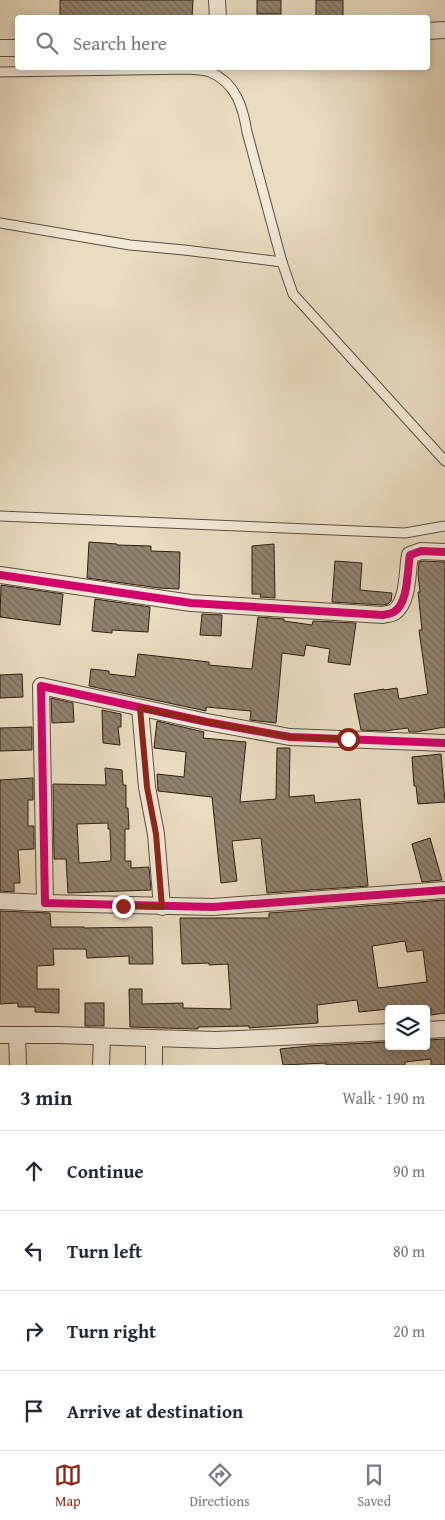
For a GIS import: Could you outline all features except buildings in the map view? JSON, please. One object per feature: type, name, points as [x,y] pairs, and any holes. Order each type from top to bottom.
[{"type":"street","points":[[217,0],[218,15]]},
{"type":"street","points":[[430,31],[445,30]]},
{"type":"street","points":[[0,48],[15,48]]},
{"type":"street","points":[[0,574],[190,603],[382,615],[394,612],[401,604],[408,584],[410,555],[421,552],[445,552]]},
{"type":"street","points":[[45,903],[41,686],[244,730],[290,737],[445,743]]},
{"type":"street","points":[[140,708],[147,787],[156,834],[162,907]]},
{"type":"street","points":[[0,901],[213,907],[445,890]]},
{"type":"street","points":[[430,1030],[445,1029]]},
{"type":"street","points":[[0,1035],[216,1040],[385,1032]]},
{"type":"street","points":[[17,1035],[18,1065]]},
{"type":"street","points":[[101,1065],[102,1037]]},
{"type":"street","points":[[154,1039],[154,1065]]},
{"type":"lane","points":[[0,72],[127,70]]},
{"type":"lane","points":[[197,70],[209,72],[226,82],[236,94],[243,111],[282,262],[293,294],[445,460]]},
{"type":"lane","points":[[0,223],[130,245],[282,262]]},
{"type":"lane","points":[[0,516],[404,533],[445,526]]},
{"type":"cycle path","points":[[0,575],[191,603],[383,615],[394,612],[402,601],[405,594],[410,555],[421,551],[445,552]]},
{"type":"cycle path","points":[[445,743],[290,737],[207,722],[41,686],[45,903],[213,907],[445,890]]},
{"type":"route","points":[[123,906],[162,907],[156,834],[147,787],[140,708],[290,737],[348,739]]}]
